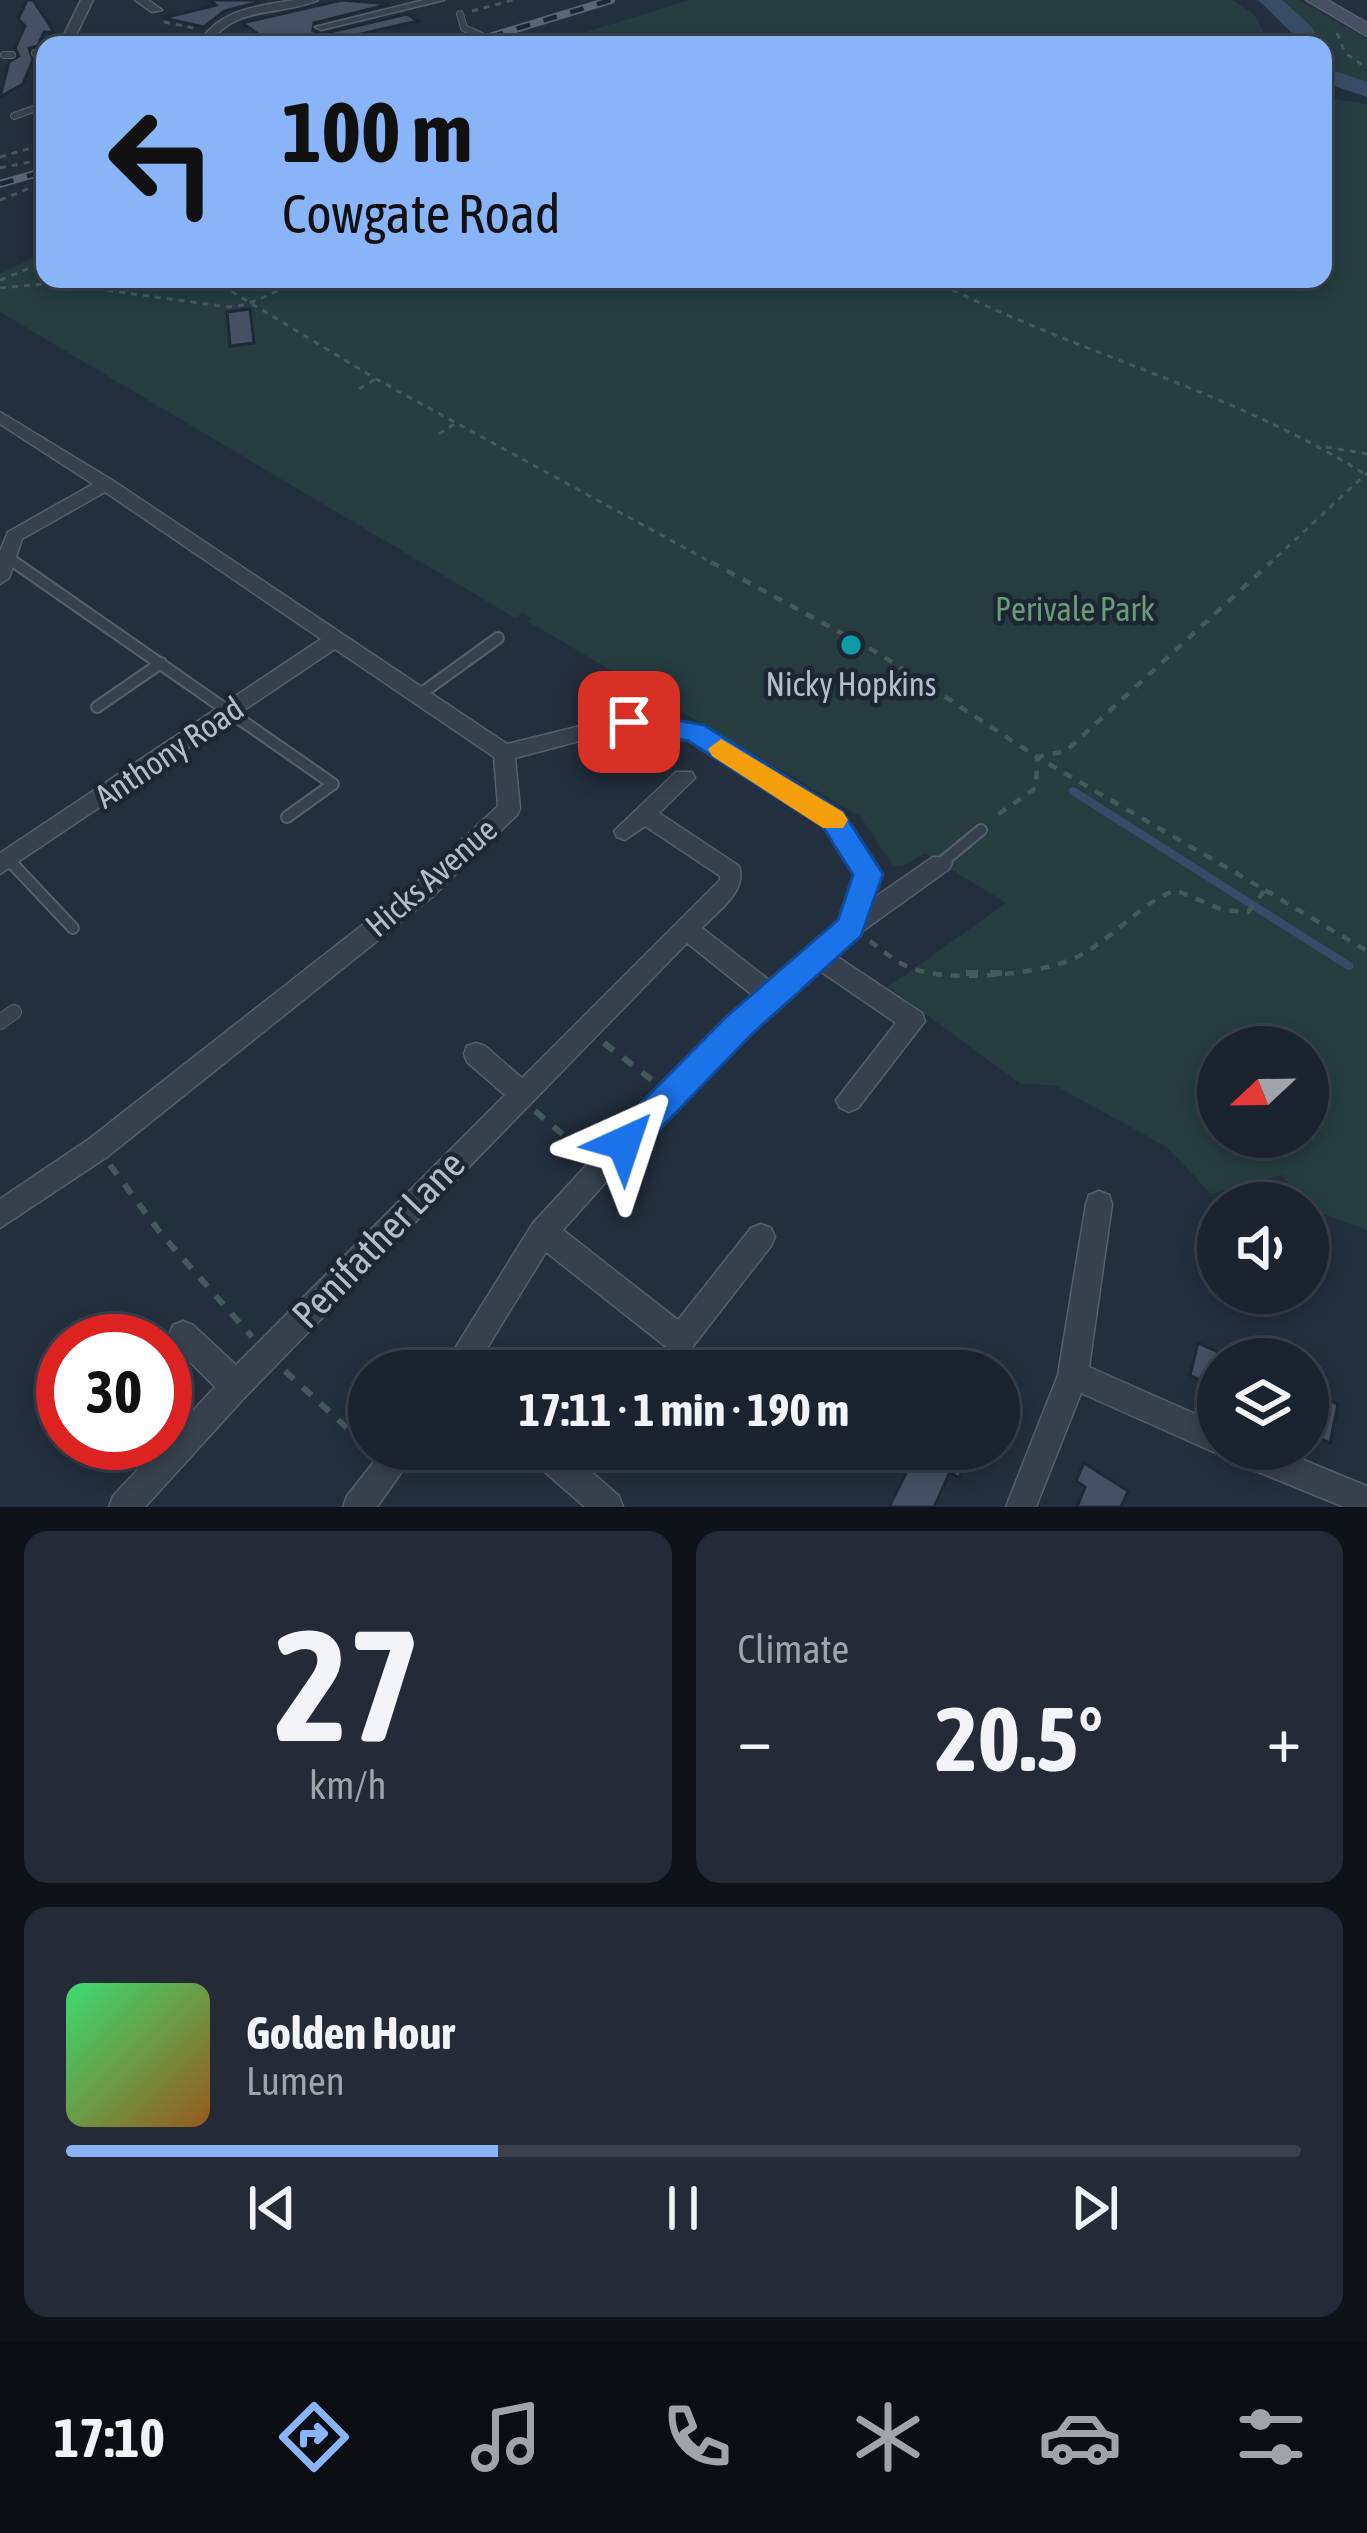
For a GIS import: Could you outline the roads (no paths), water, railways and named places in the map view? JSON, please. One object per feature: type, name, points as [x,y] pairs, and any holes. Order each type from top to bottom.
[{"type":"main road","points":[[1315,0],[1364,26]]},
{"type":"street","points":[[68,36],[86,0]]},
{"type":"street","points":[[141,0],[156,10]]},
{"type":"street","points":[[209,36],[212,30],[254,12],[312,0]]},
{"type":"street","points":[[321,27],[438,0],[460,14]]},
{"type":"street","points":[[0,417],[504,753],[629,722],[694,732],[833,819],[868,874],[850,928]]},
{"type":"street","points":[[0,578],[7,534],[106,484]]},
{"type":"street","name":"Anthony Road","points":[[3,861],[337,638]]},
{"type":"street","name":"Hicks Avenue","points":[[0,1215],[98,1148],[424,890],[509,808],[504,753]]},
{"type":"street","name":"Penifather Lane","points":[[124,1507],[267,1354],[731,883],[731,872],[634,822],[684,778]]},
{"type":"street","points":[[468,1350],[543,1232],[669,1094],[817,956],[940,863]]},
{"type":"street","points":[[686,929],[771,996]]},
{"type":"street","points":[[817,956],[913,1021],[848,1100]]},
{"type":"street","points":[[476,1054],[521,1093]]},
{"type":"street","points":[[1021,1507],[1073,1375],[1099,1204]]},
{"type":"street","points":[[543,1232],[680,1340],[761,1237]]},
{"type":"street","points":[[192,1344],[236,1387]]},
{"type":"street","points":[[1073,1375],[1197,1430]]},
{"type":"street","points":[[358,1507],[387,1470]]},
{"type":"street","points":[[566,1470],[608,1507]]},
{"type":"street","points":[[1290,1470],[1367,1502]]},
{"type":"lane","points":[[460,14],[459,23],[481,36]]},
{"type":"lane","points":[[14,116],[36,108]]},
{"type":"lane","points":[[6,556],[333,784],[287,817]]},
{"type":"lane","points":[[419,695],[498,638]]},
{"type":"lane","points":[[97,707],[161,663]]},
{"type":"lane","points":[[940,863],[981,830]]},
{"type":"lane","points":[[3,861],[73,928]]},
{"type":"lane","points":[[0,1022],[14,1012]]},
{"type":"waterway","points":[[1269,0],[1305,36]]},
{"type":"waterway","points":[[1332,77],[1367,90]]},
{"type":"waterway","points":[[1073,791],[1349,966]]},
{"type":"railway","points":[[493,36],[611,0]]},
{"type":"railway","points":[[0,184],[36,174]]},
{"type":"place","name":"Nicky Hopkins","points":[[851,645]]},
{"type":"park label","name":"Perivale Park","points":[[1075,609]]}]
